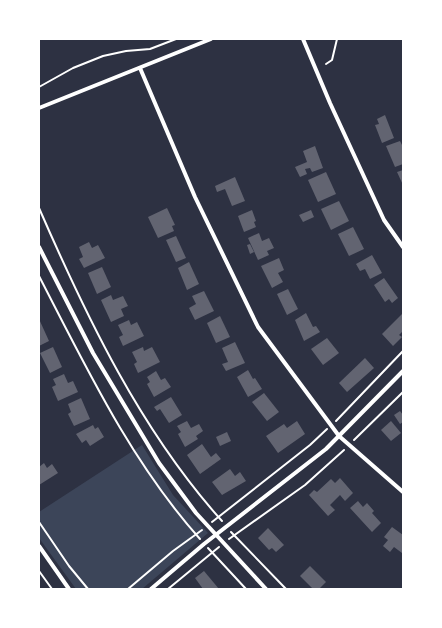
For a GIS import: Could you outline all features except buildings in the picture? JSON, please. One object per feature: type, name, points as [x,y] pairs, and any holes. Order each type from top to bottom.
[{"type":"street","points":[[39,108],[211,39]]},
{"type":"street","points":[[303,39],[330,103],[384,220],[403,247]]},
{"type":"street","points":[[140,68],[195,197],[258,327],[339,436],[403,492]]},
{"type":"street","points":[[39,248],[93,353],[147,444],[182,497],[266,589]]},
{"type":"street","points":[[152,589],[204,544],[326,449],[403,371]]},
{"type":"street","points":[[39,546],[69,589]]},
{"type":"path","points":[[39,87],[72,68],[103,56],[126,51],[150,49],[176,39]]},
{"type":"path","points":[[326,64],[332,60],[337,39]]},
{"type":"path","points":[[39,208],[77,293],[122,379],[157,438],[200,496],[235,536],[286,589]]},
{"type":"path","points":[[39,276],[86,366],[128,440],[156,483],[204,544],[246,589]]},
{"type":"path","points":[[128,589],[310,445],[403,351]]},
{"type":"path","points":[[168,589],[212,552],[305,485],[403,392]]},
{"type":"path","points":[[39,522],[69,566],[88,589]]},
{"type":"path","points":[[39,571],[52,589]]},
{"type":"shaded area","points":[[142,445],[173,495],[208,533],[142,589],[76,589],[39,538],[39,512]]}]
